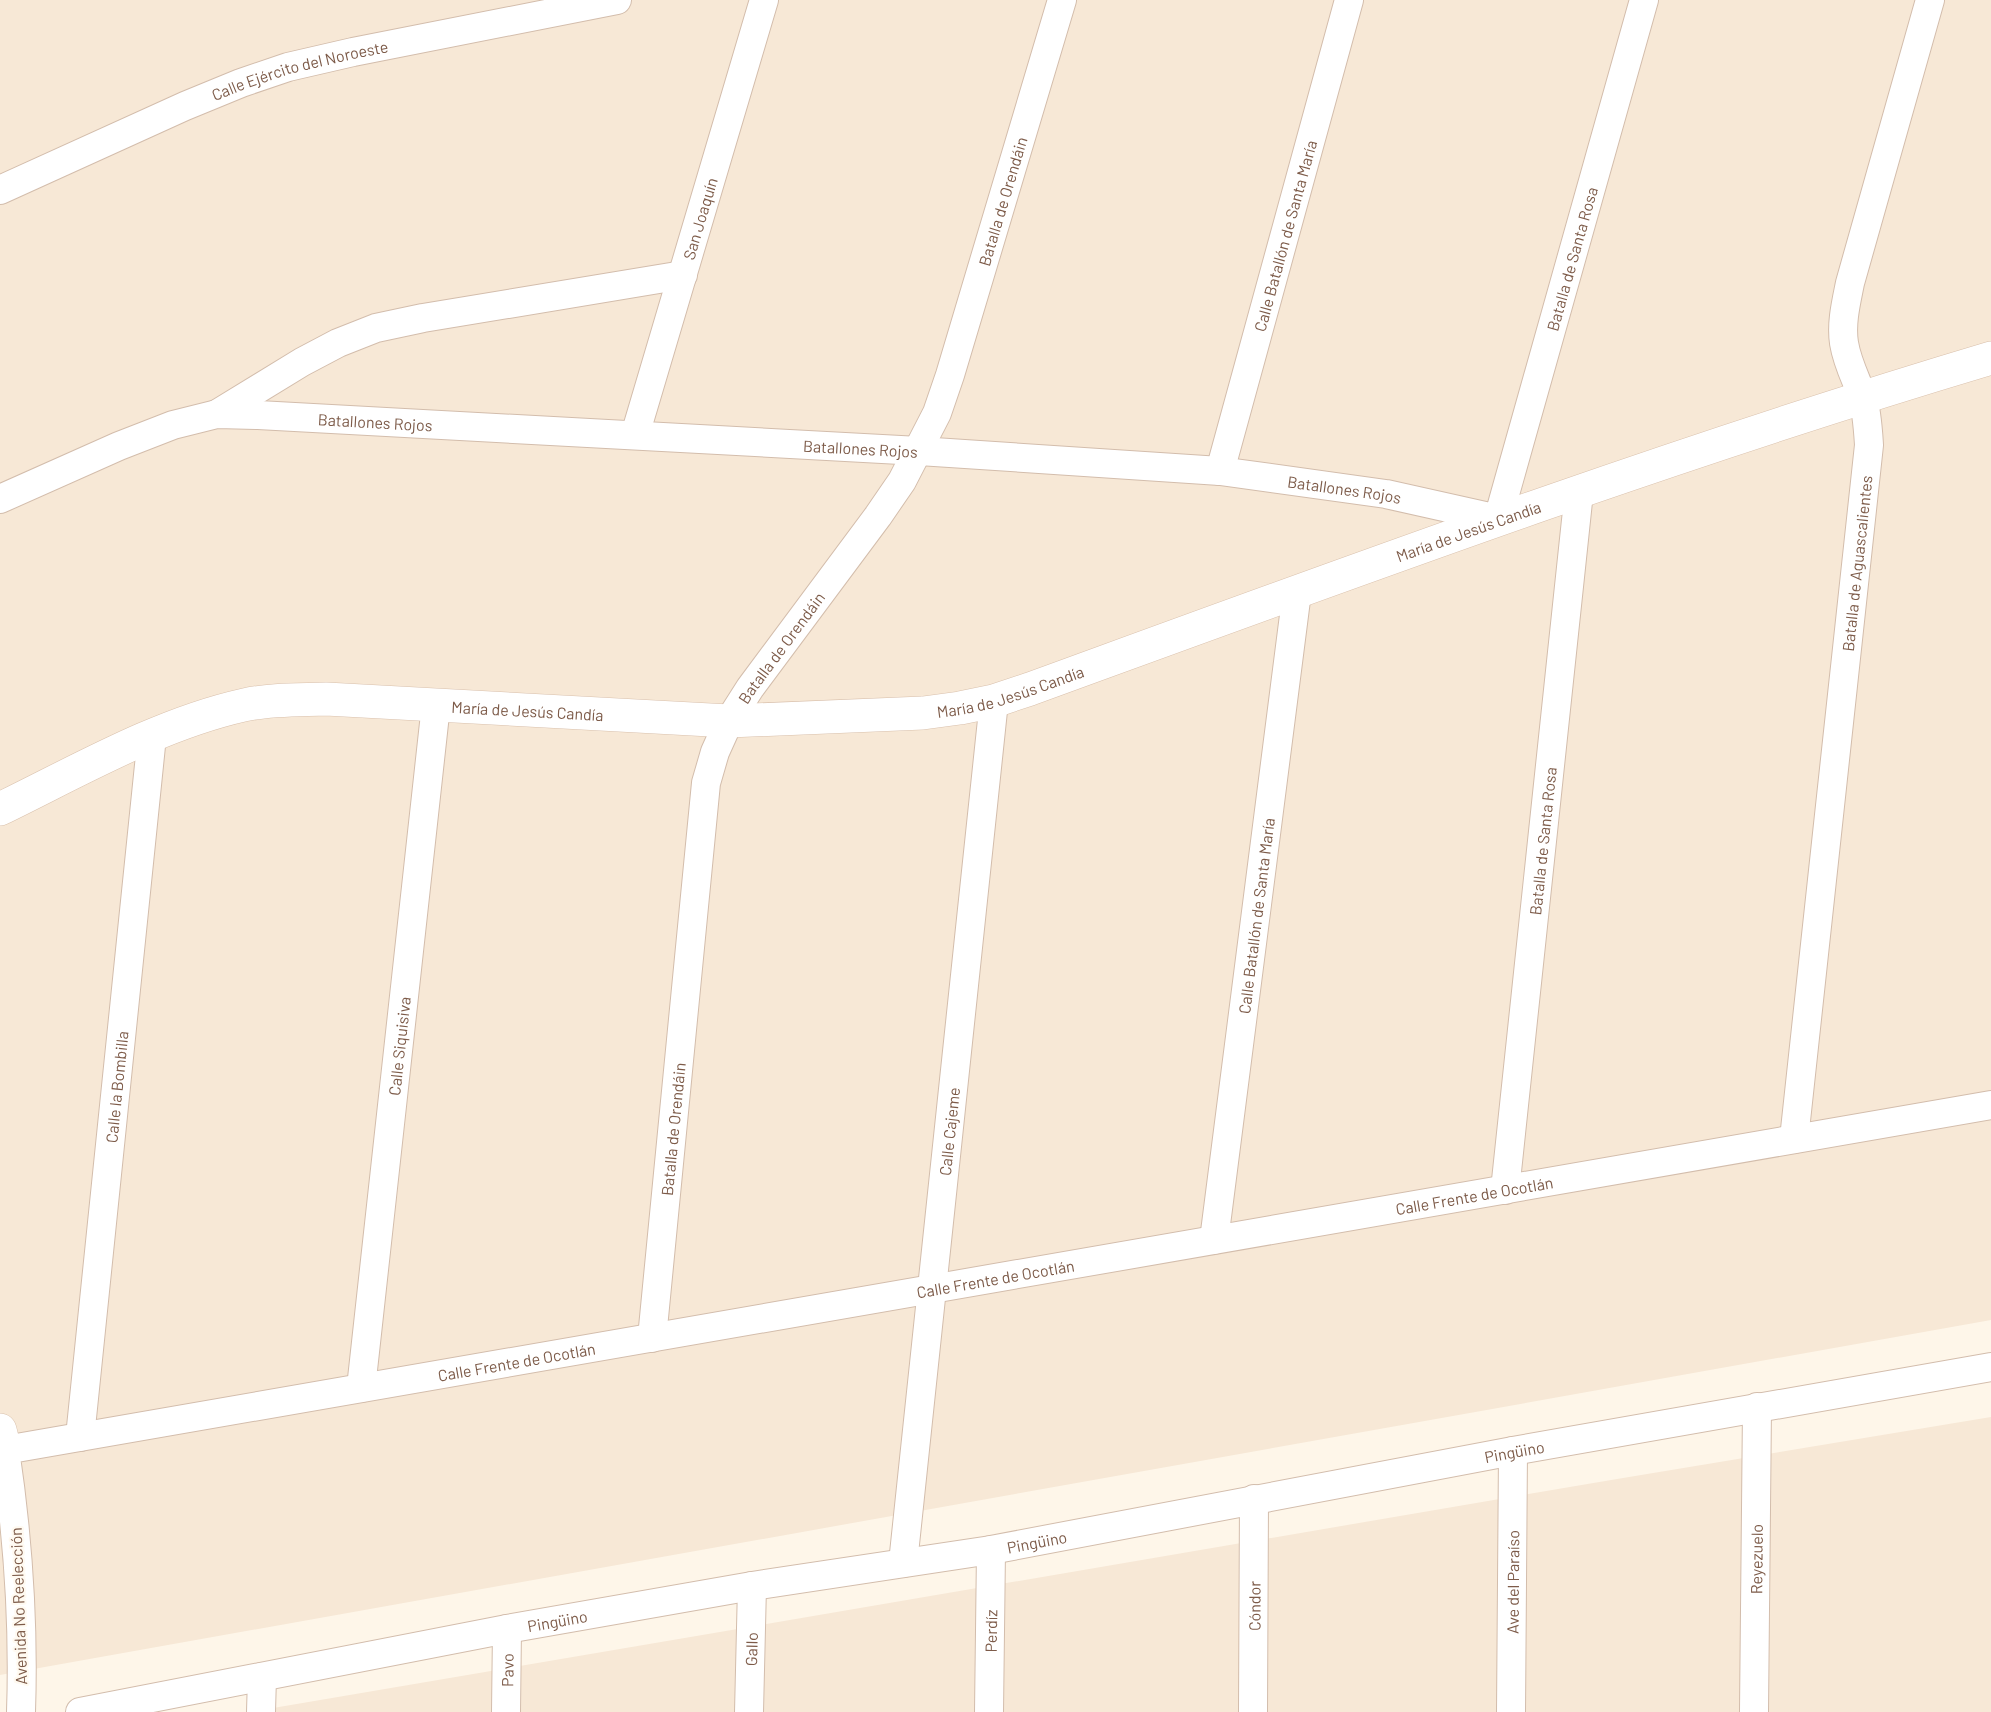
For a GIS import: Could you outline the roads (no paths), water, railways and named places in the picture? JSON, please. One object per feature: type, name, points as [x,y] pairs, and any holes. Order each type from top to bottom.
[{"type":"street","name":"Calle Ejército del Noroeste","points":[[0,190],[185,106],[288,67],[617,0]]},
{"type":"street","name":"San Joaquín","points":[[635,435],[764,0]]},
{"type":"street","name":"Batalla de Orendáin","points":[[652,1338],[706,783],[715,752],[729,721],[750,688],[902,481],[937,413],[1062,0]]},
{"type":"street","name":"Calle Batallón de Santa María","points":[[1220,471],[1349,0]]},
{"type":"street","name":"Batalla de Santa Rosa","points":[[1498,519],[1644,0]]},
{"type":"street","name":"Batalla de Aguascalientes","points":[[1794,1139],[1869,445],[1868,422],[1862,397],[1850,367],[1844,341],[1844,315],[1850,283],[1930,0]]},
{"type":"street","name":"Batallones Rojos","points":[[217,414],[302,362],[338,343],[376,328],[423,318],[683,275]]},
{"type":"street","name":"María de Jesús Candía","points":[[0,809],[152,736],[202,716],[246,704],[279,700],[326,699],[729,721],[923,713],[960,708],[994,700],[1498,519],[1862,397],[1991,358]]},
{"type":"street","name":"Batallones Rojos","points":[[0,499],[119,446],[173,425],[217,414],[919,451],[1220,471],[1386,494],[1498,519]]},
{"type":"street","name":"Batalla de Santa Rosa","points":[[1505,1190],[1579,492]]},
{"type":"street","name":"Calle Batallón de Santa María","points":[[1214,1240],[1297,592]]},
{"type":"street","name":"Calle Cajeme","points":[[903,1563],[994,700]]},
{"type":"street","name":"Calle Siquisiva","points":[[361,1388],[436,705]]},
{"type":"street","name":"Calle la Bombilla","points":[[80,1437],[152,736]]},
{"type":"street","name":"Calle Frente de Ocotlán","points":[[2,1444],[80,1437],[1991,1105]]},
{"type":"street","name":"Pingüino","points":[[80,1712],[507,1629],[752,1586],[992,1550],[1513,1451],[1991,1367]]},
{"type":"street","name":"Reyezuelo","points":[[1754,1712],[1758,1407]]},
{"type":"street","name":"Avenida No Reelección","points":[[2,1444],[14,1514],[20,1582],[23,1661],[21,1712]]},
{"type":"street","name":"Ave del Paraíso","points":[[1510,1712],[1513,1451]]},
{"type":"street","name":"Cóndor","points":[[1253,1712],[1254,1499]]},
{"type":"street","name":"Perdíz","points":[[989,1712],[992,1550]]},
{"type":"street","name":"Gallo","points":[[749,1712],[752,1586]]},
{"type":"street","name":"Pavo","points":[[506,1712],[507,1629]]},
{"type":"street","points":[[261,1712],[262,1677]]}]
